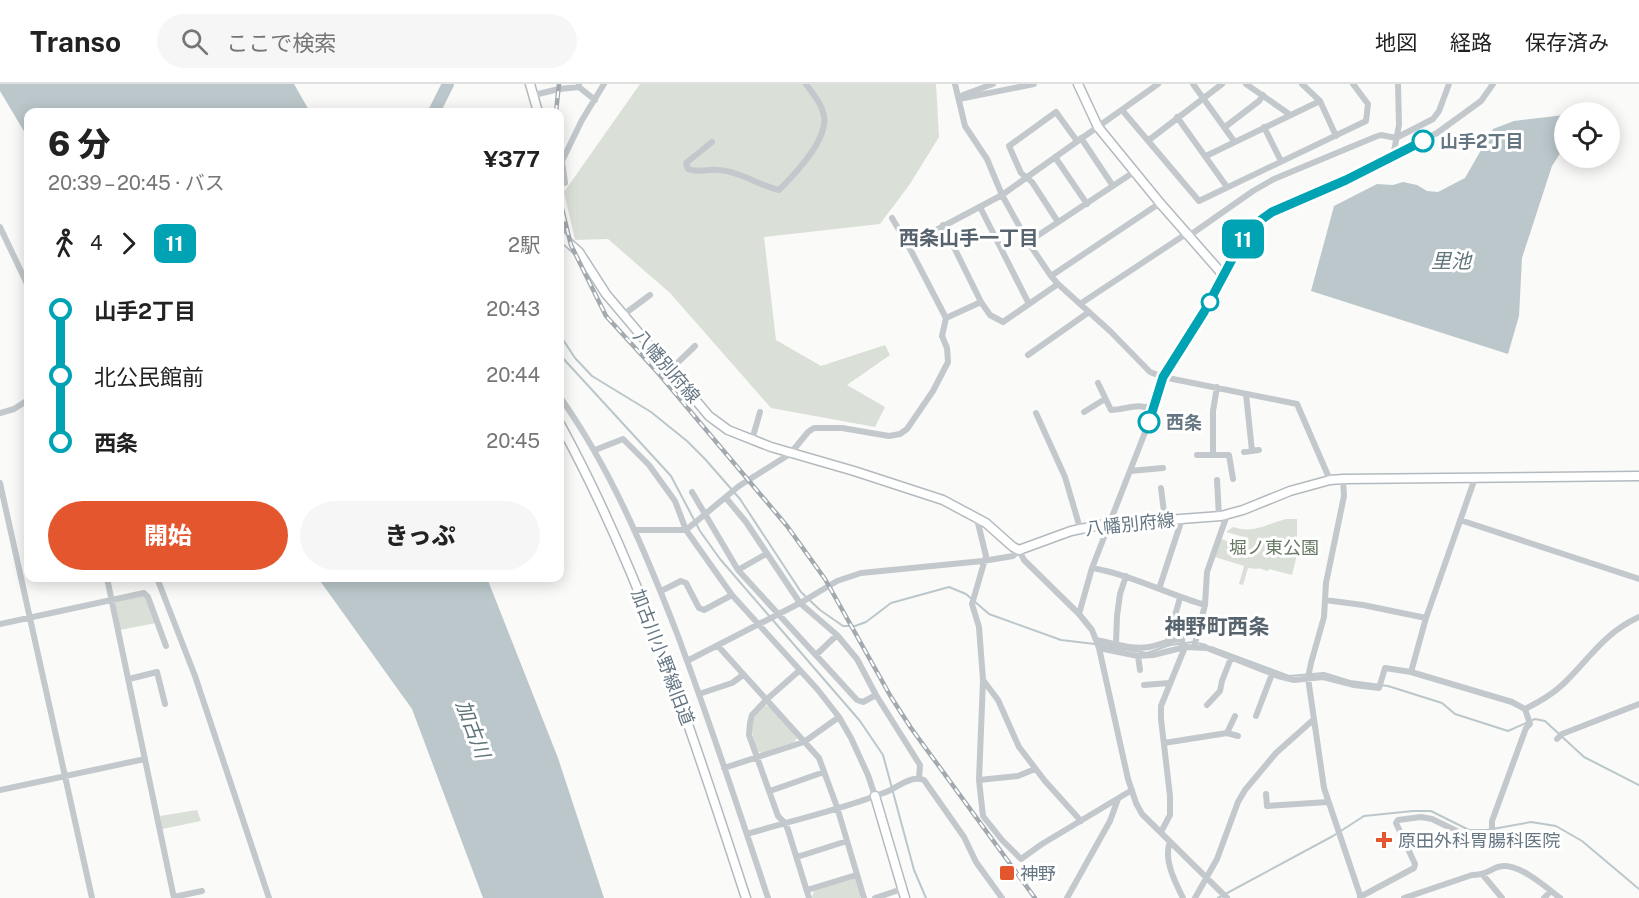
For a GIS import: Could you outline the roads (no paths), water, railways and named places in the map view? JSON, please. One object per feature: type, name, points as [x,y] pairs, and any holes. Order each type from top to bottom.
[{"type":"main road","points":[[531,84],[537,108]]},
{"type":"main road","points":[[1078,84],[1098,127],[1186,234],[1224,276]]},
{"type":"main road","name":"八幡別府線","points":[[564,238],[579,252],[596,280],[623,315],[709,416],[728,430],[790,454],[854,471],[943,500],[986,523],[1019,550],[1080,528],[1223,515],[1290,491],[1330,480],[1639,476]]},
{"type":"main road","name":"加古川小野線旧道","points":[[564,432],[598,498],[646,610],[691,728],[746,898]]},
{"type":"main road","points":[[875,796],[905,898]]},
{"type":"street","points":[[564,157],[582,120],[604,84]]},
{"type":"street","points":[[712,142],[686,164],[688,169],[694,171],[719,170],[764,187],[779,190],[810,155],[823,132],[824,113],[806,84]]},
{"type":"street","points":[[955,84],[961,99],[965,126],[987,159],[1002,195],[1029,242],[1058,284],[1150,372],[1163,377],[1297,404],[1330,480]]},
{"type":"street","points":[[961,99],[963,95],[993,84]]},
{"type":"street","points":[[961,99],[1034,84]]},
{"type":"street","points":[[908,246],[1002,195],[1158,84]]},
{"type":"street","points":[[1193,84],[1234,141]]},
{"type":"street","points":[[1149,140],[1222,84]]},
{"type":"street","points":[[1246,84],[1289,114]]},
{"type":"street","points":[[1302,84],[1320,101],[1336,136]]},
{"type":"street","points":[[1122,110],[1199,201],[1366,121],[1368,104],[1353,84]]},
{"type":"street","points":[[1393,156],[1400,104],[1398,84]]},
{"type":"street","points":[[1080,304],[1274,179],[1375,137],[1381,135],[1396,138],[1432,119],[1439,111],[1449,84]]},
{"type":"street","points":[[1079,614],[1092,568],[1130,471],[1163,377],[1224,276],[1244,237],[1258,222],[1272,212],[1346,180],[1450,125],[1481,100],[1490,85]]},
{"type":"street","points":[[534,95],[559,88],[579,86],[595,100]]},
{"type":"street","points":[[1225,127],[1263,95]]},
{"type":"street","points":[[1206,156],[1320,101]]},
{"type":"street","points":[[1059,222],[1032,182],[1021,173],[1009,146],[1056,112],[1113,186]]},
{"type":"street","points":[[1177,117],[1227,187]]},
{"type":"street","points":[[1264,128],[1281,161]]},
{"type":"street","points":[[1055,157],[1087,204]]},
{"type":"street","points":[[1029,242],[1134,172]]},
{"type":"street","points":[[564,176],[565,183]]},
{"type":"street","points":[[1051,276],[1160,203]]},
{"type":"street","points":[[980,207],[1029,304]]},
{"type":"street","points":[[634,530],[687,529],[739,486],[790,454],[814,428],[842,428],[889,436],[900,434],[907,429],[933,391],[948,362],[947,348],[942,336],[946,318],[892,218]]},
{"type":"street","points":[[943,225],[981,302],[990,315],[1003,322],[1058,284]]},
{"type":"street","points":[[0,227],[24,278]]},
{"type":"street","points":[[623,315],[650,295]]},
{"type":"street","points":[[946,318],[981,302]]},
{"type":"street","points":[[1028,355],[1089,312]]},
{"type":"street","points":[[670,370],[695,345]]},
{"type":"street","points":[[1098,383],[1113,411],[1122,407],[1143,405],[1153,409]]},
{"type":"street","points":[[1213,454],[1213,411],[1217,387]]},
{"type":"street","points":[[1246,394],[1251,451]]},
{"type":"street","points":[[1084,412],[1105,399]]},
{"type":"street","points":[[0,413],[14,409],[24,403]]},
{"type":"street","points":[[564,403],[595,450],[661,591],[699,694],[768,898]]},
{"type":"street","points":[[752,440],[760,412]]},
{"type":"street","points":[[1036,413],[1065,477],[1080,528]]},
{"type":"street","points":[[595,450],[623,439],[650,465],[675,501],[687,529],[732,595],[839,717],[868,775],[875,796]]},
{"type":"street","points":[[1197,455],[1229,455],[1233,479]]},
{"type":"street","points":[[1130,471],[1163,468]]},
{"type":"street","points":[[1411,672],[1426,618],[1475,478]]},
{"type":"street","points":[[1099,648],[1138,656],[1153,656],[1195,643],[1272,674],[1294,680],[1308,678],[1323,677],[1354,685],[1379,688],[1385,668],[1411,672],[1512,702],[1525,710],[1530,724],[1526,729],[1492,821],[1492,834],[1473,837],[1432,819],[1421,817],[1398,820],[1396,823],[1415,864],[1414,868],[1360,898],[1324,788],[1308,678],[1324,617],[1328,569],[1344,496],[1343,479]]},
{"type":"street","points":[[1195,643],[1205,605],[1207,572],[1223,515],[1217,480]]},
{"type":"street","points":[[0,483],[92,898]]},
{"type":"street","points":[[1161,488],[1165,520]]},
{"type":"street","points":[[692,492],[738,570],[857,700],[863,702],[876,695]]},
{"type":"street","points":[[726,498],[746,522],[801,602],[837,635],[857,659],[876,695],[920,765],[920,778]]},
{"type":"street","points":[[977,519],[986,556],[972,604],[979,627],[983,680],[979,780],[983,816],[1021,859],[1132,790]]},
{"type":"street","points":[[1159,589],[1182,519]]},
{"type":"street","points":[[1460,520],[1639,579]]},
{"type":"street","points":[[687,661],[779,614],[837,581],[861,573],[1013,556],[1019,550],[1024,560],[1079,614],[1092,630],[1099,648],[1132,790],[1142,814],[1227,898]]},
{"type":"street","points":[[738,570],[766,554]]},
{"type":"street","points":[[1092,568],[1126,576],[1180,598],[1205,605]]},
{"type":"street","points":[[1116,643],[1120,594],[1126,576]]},
{"type":"street","points":[[661,591],[681,581],[686,583],[699,608],[704,610],[732,595]]},
{"type":"street","points":[[108,582],[174,897],[202,891]]},
{"type":"street","points":[[159,582],[195,676],[269,898]]},
{"type":"street","points":[[0,624],[111,599],[146,594],[166,646]]},
{"type":"street","points":[[1168,640],[1180,598]]},
{"type":"street","points":[[1324,600],[1364,605],[1426,618]]},
{"type":"street","points":[[1525,710],[1560,687],[1603,639],[1639,618]]},
{"type":"street","points":[[817,654],[837,635]]},
{"type":"street","points":[[1096,640],[1149,647],[1168,640],[1182,639],[1184,647],[1161,706],[1170,796],[1170,815],[1161,832]]},
{"type":"street","points":[[718,646],[819,758],[837,807],[864,898]]},
{"type":"street","points":[[1138,656],[1140,670]]},
{"type":"street","points":[[1206,705],[1220,691],[1224,672],[1231,658]]},
{"type":"street","points":[[800,670],[752,715],[749,735],[778,816],[785,823],[809,898]]},
{"type":"street","points":[[129,679],[158,672],[165,705]]},
{"type":"street","points":[[1256,716],[1256,705],[1272,674]]},
{"type":"street","points":[[699,694],[732,683],[743,675]]},
{"type":"street","points":[[983,680],[998,700],[1015,740],[1035,768],[1081,821]]},
{"type":"street","points":[[1144,685],[1169,683]]},
{"type":"street","points":[[1560,736],[1639,704]]},
{"type":"street","points":[[1227,733],[1235,716]]},
{"type":"street","points":[[724,768],[804,742],[839,717]]},
{"type":"street","points":[[1195,898],[1217,859],[1238,802],[1245,790],[1276,753],[1313,720]]},
{"type":"street","points":[[1164,743],[1227,733],[1238,736]]},
{"type":"street","points":[[0,790],[145,759]]},
{"type":"street","points":[[979,780],[1018,776],[1035,768]]},
{"type":"street","points":[[770,791],[824,772]]},
{"type":"street","points":[[747,834],[875,796],[902,785],[912,778],[920,778],[924,780],[945,809],[964,837],[976,862],[1002,898]]},
{"type":"street","points":[[1266,794],[1267,807],[1328,802]]},
{"type":"street","points":[[1067,898],[1094,845],[1110,821],[1118,799]]},
{"type":"street","points":[[796,857],[847,842]]},
{"type":"street","points":[[1170,842],[1168,857],[1183,898]]},
{"type":"street","points":[[1404,898],[1472,875],[1483,875],[1502,866],[1513,868],[1540,882],[1560,898]]},
{"type":"street","points":[[807,890],[856,875]]},
{"type":"street","points":[[1483,875],[1502,898]]},
{"type":"street","points":[[874,898],[902,889]]},
{"type":"street","points":[[1544,898],[1551,891]]},
{"type":"water","points":[[0,84],[294,84],[308,108],[24,108],[24,131],[0,91]]},
{"type":"water","name":"里池","points":[[1554,116],[1554,163],[1522,258],[1519,316],[1508,354],[1311,291],[1334,206],[1377,184],[1393,185],[1403,182],[1417,185],[1427,191],[1438,192],[1465,178],[1493,129],[1514,121]]},
{"type":"water","name":"加古川","points":[[321,582],[489,582],[558,758],[604,898],[483,898],[412,709]]},
{"type":"waterway","points":[[436,108],[448,84]]},
{"type":"waterway","points":[[564,341],[575,358],[592,376],[651,412],[705,459],[740,499],[801,592],[820,610],[843,626],[855,626],[866,622],[891,603],[949,587],[966,594],[989,614],[1061,640],[1095,644]]},
{"type":"waterway","points":[[564,359],[671,476],[700,531],[720,559],[860,721],[883,755],[914,870],[926,898]]},
{"type":"waterway","points":[[1100,645],[1147,653],[1170,645],[1193,642],[1206,645]]},
{"type":"waterway","points":[[1211,647],[1289,676],[1324,673],[1350,681],[1388,686],[1442,703],[1455,714],[1508,731],[1535,719],[1545,721],[1584,757],[1639,785]]},
{"type":"waterway","points":[[1218,898],[1333,836],[1364,816],[1413,811],[1431,811],[1469,830],[1487,830],[1531,822],[1556,826],[1582,841],[1639,889]]},
{"type":"railway","points":[[556,108],[559,84]]},
{"type":"railway","points":[[564,217],[571,245],[606,316],[659,374],[787,526],[825,579],[891,697],[911,728],[1035,898]]},
{"type":"place","name":"山手2丁目","points":[[1423,141]]},
{"type":"place","name":"西条","points":[[1149,422]]},
{"type":"place","name":"原田外科胃腸科医院","points":[[1384,840]]},
{"type":"place","name":"神野","points":[[1007,873]]},
{"type":"district","name":"西条山手一丁目","points":[[969,238]]},
{"type":"district","name":"神野町西条","points":[[1217,626]]},
{"type":"park label","name":"堀ノ東公園","points":[[1274,547]]}]
